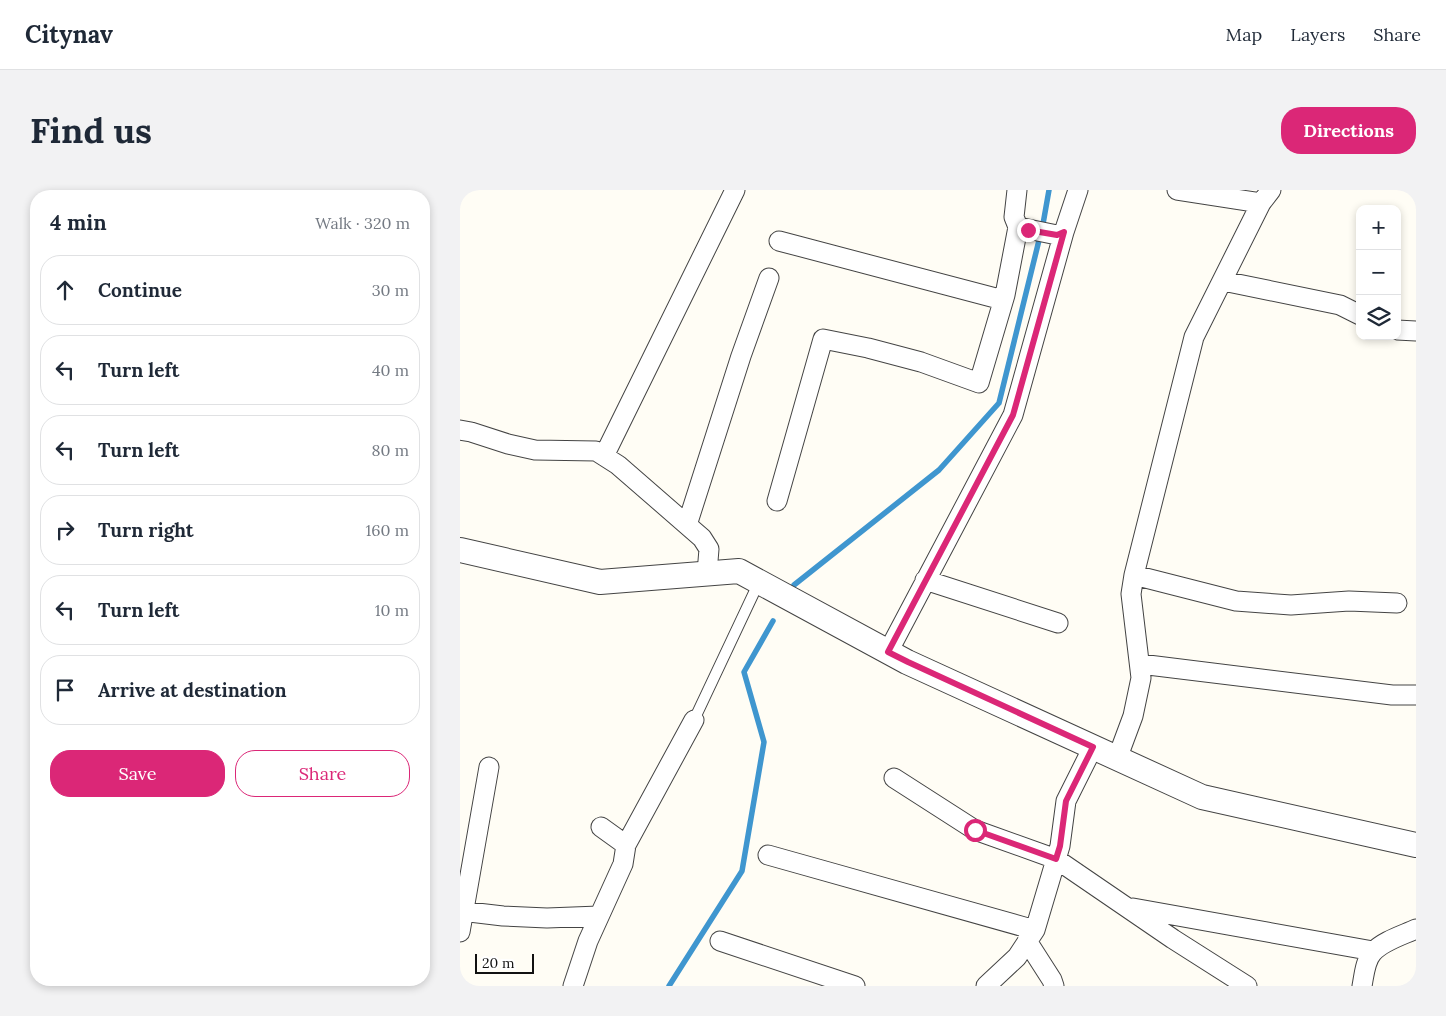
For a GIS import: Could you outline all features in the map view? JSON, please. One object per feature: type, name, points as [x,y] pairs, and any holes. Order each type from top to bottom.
[{"type":"street","points":[[604,456],[735,190]]},
{"type":"street","points":[[1017,190],[1014,217],[1039,230]]},
{"type":"street","points":[[777,501],[823,339],[868,348],[921,362],[979,383],[1003,300],[1039,230],[1078,190]]},
{"type":"street","points":[[1117,759],[1133,716],[1141,678],[1131,594],[1134,575],[1194,337],[1266,196],[1178,190]]},
{"type":"street","points":[[888,652],[1013,415],[1039,230]]},
{"type":"street","points":[[779,241],[1003,300]]},
{"type":"street","points":[[687,525],[741,356],[769,278]]},
{"type":"street","points":[[1223,281],[1340,305],[1356,313]]},
{"type":"street","points":[[1401,330],[1416,331]]},
{"type":"street","points":[[460,430],[535,450],[596,451],[618,465],[702,538],[709,550],[708,573]]},
{"type":"street","points":[[460,550],[600,582],[739,571],[916,666],[1202,797],[1416,844]]},
{"type":"street","points":[[1134,575],[1236,601],[1291,605],[1349,601],[1397,603]]},
{"type":"street","points":[[926,580],[1058,623]]},
{"type":"street","points":[[1140,664],[1392,694],[1416,695]]},
{"type":"street","points":[[573,986],[588,941],[623,864],[626,845],[694,720]]},
{"type":"street","points":[[986,986],[1017,957],[1031,936],[1060,846],[1066,801],[1093,747]]},
{"type":"street","points":[[460,932],[462,911],[489,767]]},
{"type":"street","points":[[894,778],[975,830],[1056,859],[1247,986]]},
{"type":"street","points":[[601,827],[626,845]]},
{"type":"street","points":[[768,855],[1031,936],[1054,986]]},
{"type":"street","points":[[1127,907],[1373,951]]},
{"type":"street","points":[[462,911],[503,916],[547,918],[599,916]]},
{"type":"street","points":[[1362,986],[1368,960],[1373,951],[1387,942],[1416,930]]},
{"type":"street","points":[[720,941],[824,982],[855,986]]},
{"type":"lane","points":[[694,720],[759,582]]},
{"type":"waterway","points":[[794,585],[939,470],[999,403],[1043,224],[1049,190]]},
{"type":"waterway","points":[[669,986],[742,871],[764,742],[744,672],[773,621]]},
{"type":"route","points":[[975,830],[1056,859],[1060,846],[1066,801],[1093,747],[888,652],[1013,415],[1064,232],[1057,235],[1028,230]]}]
